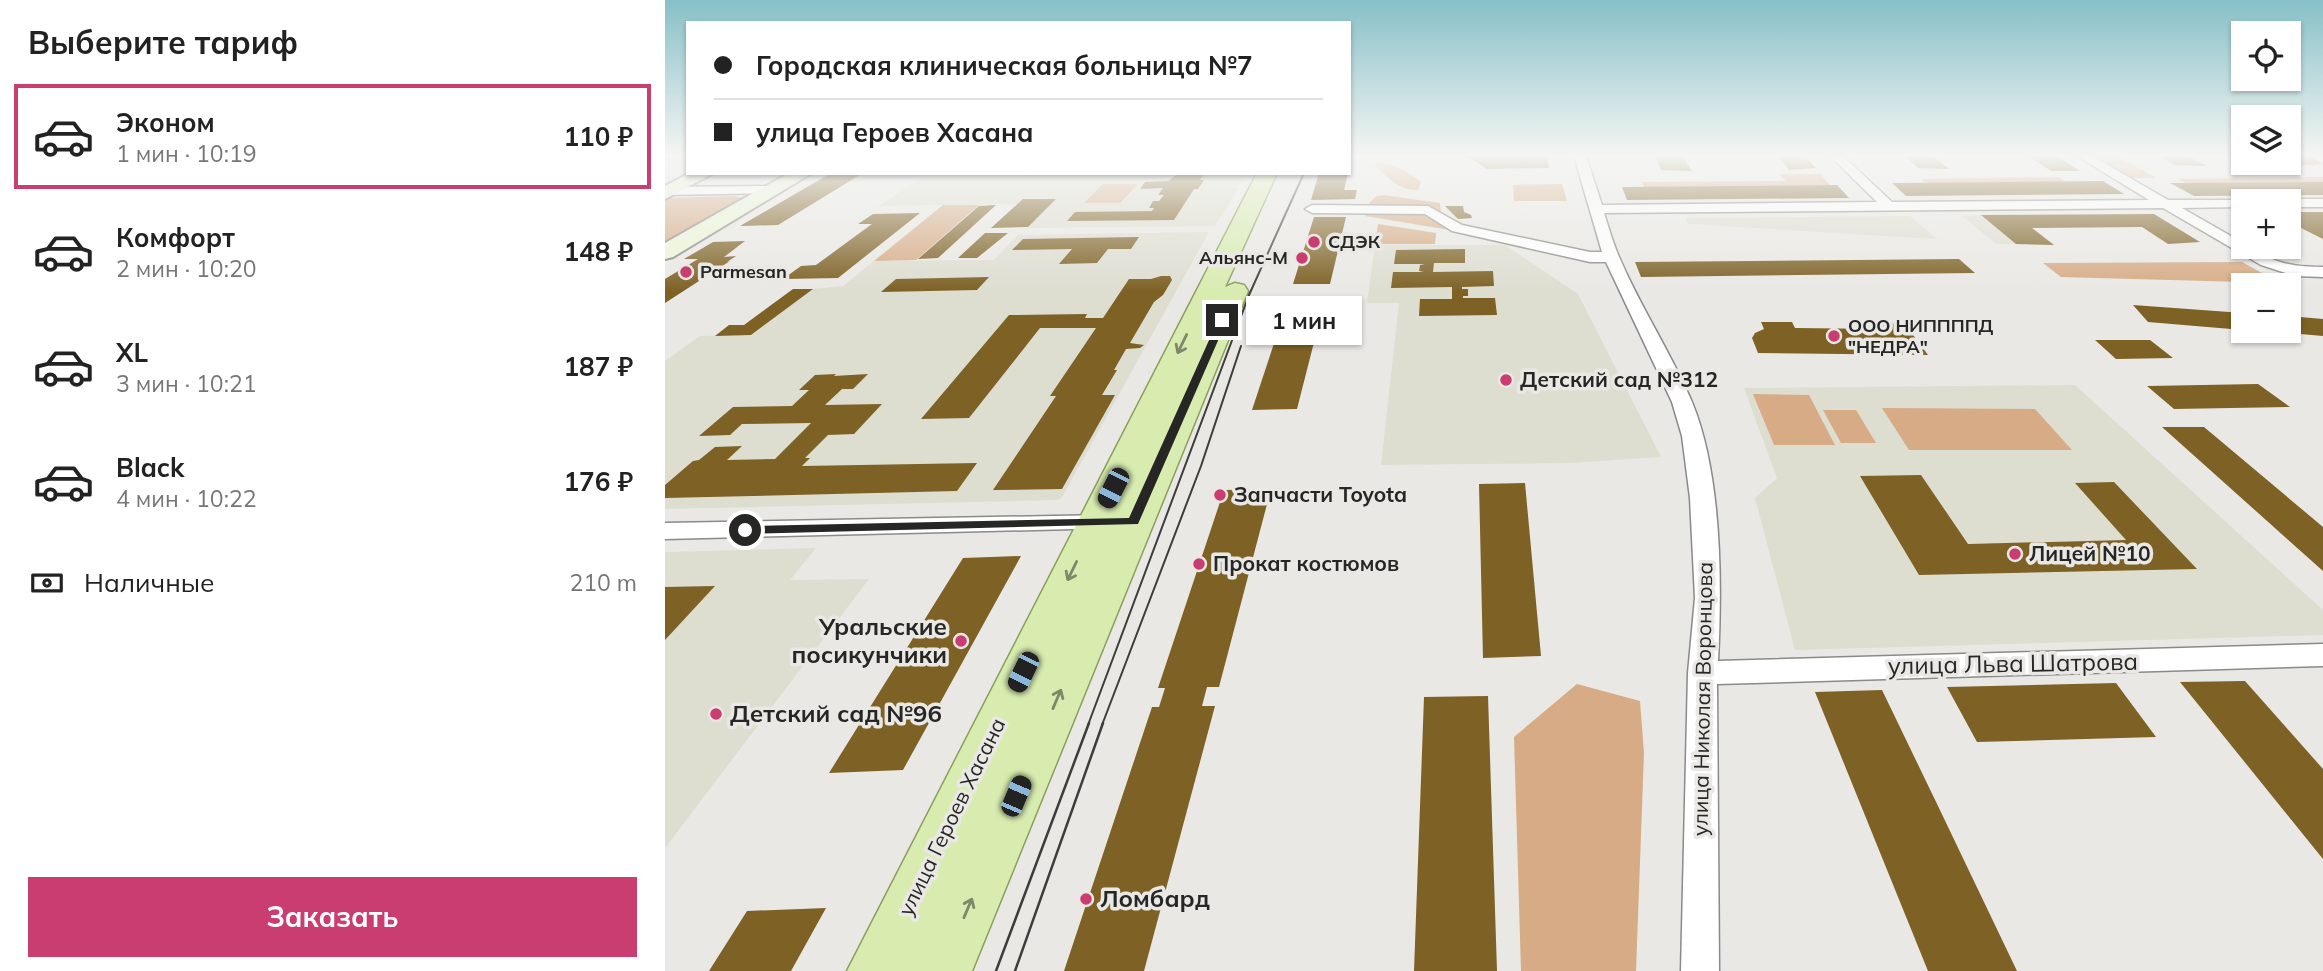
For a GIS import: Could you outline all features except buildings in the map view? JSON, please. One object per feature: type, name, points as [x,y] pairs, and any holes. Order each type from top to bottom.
[{"type":"main road","name":"улица Героев Хасана","points":[[941,971],[1114,522],[1255,201]]},
{"type":"main road","name":"улица Героев Хасана","points":[[878,971],[1114,522],[1273,201]]},
{"type":"street","points":[[665,252],[753,201]]},
{"type":"street","name":"улица Николая Воронцова","points":[[1595,201],[1611,257],[1682,402],[1693,436],[1702,498],[1708,598],[1702,673],[1700,971]]},
{"type":"street","points":[[1883,201],[1888,206]]},
{"type":"street","points":[[2159,201],[2266,262],[2295,271],[2323,272]]},
{"type":"street","points":[[1597,209],[2231,203]]},
{"type":"street","points":[[2301,203],[2323,203]]},
{"type":"street","points":[[1312,209],[1428,210],[1450,225],[1466,231],[1590,257],[1611,257]]},
{"type":"street","points":[[665,531],[1114,522]]},
{"type":"street","name":"улица Льва Шатрова","points":[[1702,673],[2323,655]]},
{"type":"shaded area","points":[[665,201],[736,201],[665,243]]},
{"type":"shaded area","points":[[886,201],[1021,201],[1018,204],[879,206]]},
{"type":"shaded area","points":[[1053,201],[1231,201],[1215,226],[1027,228]]},
{"type":"shaded area","points":[[1086,201],[1122,201],[1120,203],[1084,203]]},
{"type":"shaded area","points":[[1371,201],[1428,201],[1440,203],[1441,213],[1424,208],[1365,208]]},
{"type":"shaded area","points":[[943,205],[979,205],[916,260],[874,261]]},
{"type":"shaded area","points":[[1402,209],[1432,215],[1450,230],[1365,216],[1366,210]]},
{"type":"shaded area","points":[[1981,215],[2016,244],[1996,244],[1962,216]]},
{"type":"shaded area","points":[[1910,216],[1937,239],[1688,224],[1686,218]]},
{"type":"shaded area","points":[[1378,224],[1436,233],[1435,244],[1375,244]]},
{"type":"shaded area","points":[[1209,232],[1058,500],[665,509],[665,361],[700,336],[751,335],[813,289],[843,286],[874,261],[994,260],[1018,235]]},
{"type":"shaded area","name":"Детский сад №312","points":[[1375,245],[1505,245],[1578,294],[1661,457],[1569,463],[1381,465],[1399,303],[1367,303]]},
{"type":"shaded area","points":[[2242,262],[2262,273],[2231,273],[2231,282],[2061,277],[2043,263]]},
{"type":"shaded area","name":"Лицей №10","points":[[2075,385],[2323,610],[2323,635],[1795,650],[1755,498],[1777,478],[1744,388]]},
{"type":"shaded area","points":[[1753,394],[1809,395],[1835,445],[1774,445]]},
{"type":"shaded area","points":[[1882,408],[2035,409],[2072,450],[1909,450]]},
{"type":"shaded area","points":[[1823,410],[1856,410],[1876,443],[1841,443]]},
{"type":"shaded area","name":"Детский сад №96","points":[[816,548],[790,580],[869,579],[665,848],[665,552]]},
{"type":"shaded area","points":[[1577,684],[1640,701],[1644,753],[1636,971],[1521,971],[1514,737]]},
{"type":"tram line","points":[[1088,725],[1249,295],[1291,201]]},
{"type":"tram line","points":[[1102,725],[1201,466],[1241,346]]},
{"type":"tram line","points":[[996,971],[1089,723]]},
{"type":"tram line","points":[[1015,971],[1103,723]]},
{"type":"place","name":"СДЭК","points":[[1314,242]]},
{"type":"place","name":"Альянс-М","points":[[1302,258]]},
{"type":"place","name":"Parmesan","points":[[686,272]]},
{"type":"place","name":"ООО НИППППД \"НЕДРА\"","points":[[1834,336]]},
{"type":"place","name":"Детский сад №312","points":[[1506,380]]},
{"type":"place","name":"Запчасти Toyota","points":[[1220,495]]},
{"type":"place","name":"Лицей №10","points":[[2015,554]]},
{"type":"place","name":"Прокат костюмов","points":[[1199,564]]},
{"type":"place","name":"Уральские посикунчики","points":[[961,641]]},
{"type":"place","name":"Детский сад №96","points":[[716,714]]},
{"type":"place","name":"Ломбард","points":[[1086,899]]},
{"type":"route","points":[[745,530],[1134,522],[1222,320]]}]
